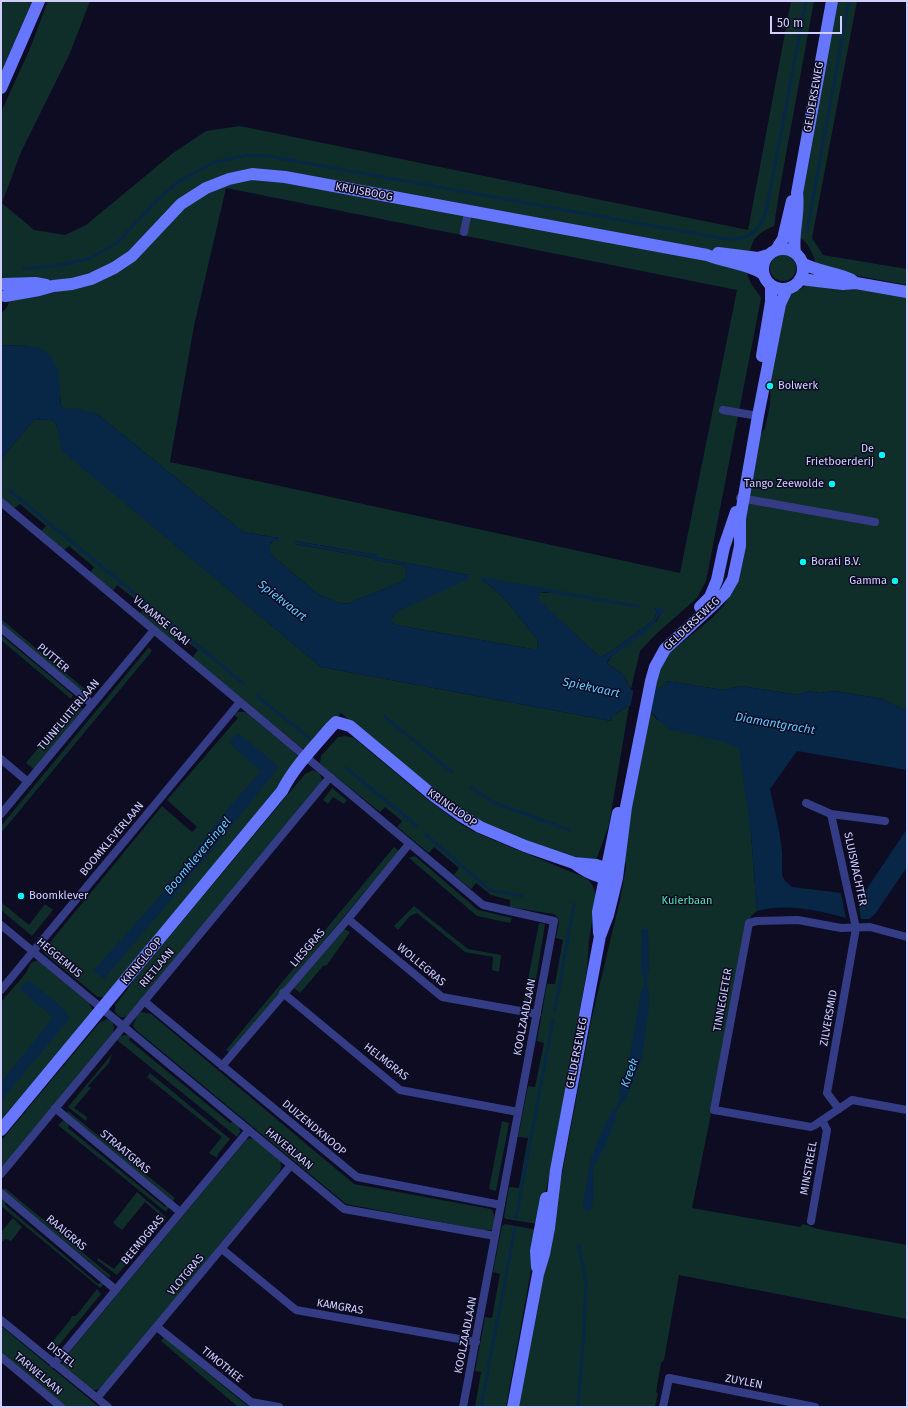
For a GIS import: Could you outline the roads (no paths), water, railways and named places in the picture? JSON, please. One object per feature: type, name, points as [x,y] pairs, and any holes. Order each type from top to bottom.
[{"type":"street","points":[[1,88],[39,1]]},
{"type":"street","name":"GELDERSEWEG","points":[[795,253],[794,241],[798,204],[797,193],[832,1]]},
{"type":"street","name":"KRUISBOOG","points":[[3,302],[53,286],[72,284],[91,279],[114,268],[132,256],[181,204],[206,188],[229,179],[252,174],[285,177],[707,255],[720,260],[756,269],[763,274]]},
{"type":"street","name":"GELDERSEWEG","points":[[772,252],[783,239],[792,201],[797,193]]},
{"type":"street","points":[[464,232],[468,212]]},
{"type":"street","points":[[783,248],[795,253],[800,258],[803,269],[797,284],[782,289],[767,282],[763,274],[763,265],[772,252],[783,248]]},
{"type":"street","name":"KRUISBOOG","points":[[707,255],[719,253],[758,258],[772,252]]},
{"type":"street","points":[[802,264],[843,276],[856,282],[907,292]]},
{"type":"street","points":[[800,279],[843,284],[856,282]]},
{"type":"street","points":[[2,282],[3,302]]},
{"type":"street","name":"KRUISBOOG","points":[[2,282],[35,283],[53,286]]},
{"type":"street","name":"GELDERSEWEG","points":[[513,1407],[538,1274],[536,1251],[546,1198],[556,1170],[600,936],[598,912],[610,875],[648,681],[665,649],[725,593],[733,578],[740,546],[741,498],[755,416],[771,302],[771,285]]},
{"type":"street","name":"GELDERSEWEG","points":[[755,416],[780,304],[787,288]]},
{"type":"street","points":[[723,410],[755,416]]},
{"type":"street","points":[[741,498],[875,522]]},
{"type":"street","name":"VLAAMSE GAAI","points":[[1,502],[309,760]]},
{"type":"street","name":"PUTTER","points":[[1,628],[92,704]]},
{"type":"street","name":"TUINFLUITERLAAN","points":[[1,814],[154,630]]},
{"type":"street","name":"BOOMKLEVERLAAN","points":[[1,990],[240,702]]},
{"type":"street","name":"KRINGLOOP","points":[[1,1130],[282,791],[293,785],[309,760],[340,728],[346,725],[350,726],[435,797],[460,815],[487,830],[525,846],[574,863],[586,871],[610,875]]},
{"type":"street","points":[[1,759],[28,782]]},
{"type":"street","name":"KOOLZAADLAAN","points":[[309,760],[483,905],[554,921],[463,1407]]},
{"type":"street","name":"RIETLAAN","points":[[1,1174],[330,777]]},
{"type":"street","name":"SLUISWACHTER","points":[[806,803],[831,814],[885,821]]},
{"type":"street","name":"SLUISWACHTER","points":[[831,814],[856,928]]},
{"type":"street","name":"LIESGRAS","points":[[222,1066],[348,919],[409,844]]},
{"type":"street","name":"WOLLEGRAS","points":[[348,919],[442,997],[537,1014]]},
{"type":"street","name":"TINNEGIETER","points":[[907,937],[870,928],[841,928],[798,920],[757,921],[749,923],[714,1110],[807,1126],[815,1125],[852,1100],[907,1110]]},
{"type":"street","name":"HEGGEMUS","points":[[1,925],[102,1009]]},
{"type":"street","name":"ZILVERSMID","points":[[839,1109],[827,1093],[856,928]]},
{"type":"street","name":"HELMGRAS","points":[[283,994],[400,1090],[518,1112]]},
{"type":"street","name":"DUIZENDKNOOP","points":[[144,1001],[357,1178],[501,1205]]},
{"type":"street","name":"HAVERLAAN","points":[[102,1009],[344,1208],[495,1236]]},
{"type":"street","name":"STRAATGRAS","points":[[55,1108],[180,1212]]},
{"type":"street","name":"MINSTREEL","points":[[811,1221],[828,1130],[822,1120]]},
{"type":"street","name":"BEEMDGRAS","points":[[54,1364],[249,1130]]},
{"type":"street","name":"VLOTGRAS","points":[[97,1398],[291,1164]]},
{"type":"street","name":"RAAIGRAS","points":[[1,1193],[116,1290]]},
{"type":"street","name":"KAMGRAS","points":[[222,1249],[296,1310],[476,1342]]},
{"type":"street","name":"DISTEL","points":[[1,1320],[108,1407]]},
{"type":"street","name":"TIMOTHEE","points":[[157,1327],[251,1402],[279,1407]]},
{"type":"street","name":"TARWELAAN","points":[[1,1357],[61,1407]]},
{"type":"street","name":"ZUYLEN","points":[[663,1407],[669,1378],[815,1407]]},
{"type":"water","points":[[1,345],[42,349],[53,359],[56,366],[61,406],[66,410],[73,407],[97,414],[243,532],[279,538],[279,541],[273,541],[270,543],[270,554],[318,594],[336,602],[347,604],[399,583],[406,578],[407,570],[403,565],[295,544],[295,541],[378,555],[376,557],[469,575],[469,579],[396,612],[392,618],[392,622],[396,625],[536,649],[538,647],[537,639],[504,598],[481,580],[481,577],[639,605],[640,608],[545,592],[540,593],[538,596],[539,600],[600,657],[607,654],[653,620],[657,611],[654,610],[655,607],[663,609],[665,611],[648,630],[608,660],[607,663],[624,675],[631,690],[651,693],[665,685],[666,681],[724,690],[741,686],[799,695],[807,691],[820,693],[834,691],[883,699],[907,710],[907,770],[797,751],[770,789],[779,830],[782,852],[782,875],[785,881],[792,887],[841,893],[846,918],[802,908],[779,908],[757,911],[751,834],[739,749],[724,742],[668,729],[648,709],[629,706],[612,716],[611,721],[321,667],[62,451],[56,424],[51,419],[34,420],[1,459]]},
{"type":"water","name":"Boomkleversingel","points":[[236,734],[241,735],[276,764],[278,767],[277,770],[177,893],[104,979],[93,971],[158,898],[229,807],[261,771],[232,746],[230,742]]},
{"type":"water","points":[[907,829],[907,867],[875,914],[869,919],[861,919],[858,902]]},
{"type":"water","points":[[642,929],[648,929],[649,970],[647,974],[647,983],[649,991],[649,1006],[642,1059],[626,1100],[621,1103],[616,1113],[616,1118],[606,1144],[593,1168],[594,1194],[592,1208],[588,1211],[582,1209],[591,1158],[611,1111],[615,1109],[620,1100],[619,1093],[628,1065],[641,992],[644,986],[644,978],[641,974]]},
{"type":"water","points":[[27,981],[30,981],[62,1007],[70,1018],[1,1101],[1,1082],[51,1020],[51,1016],[20,988]]},
{"type":"waterway","points":[[23,269],[61,265],[91,258],[118,242],[156,201],[178,182],[212,163],[248,155],[267,156],[726,239],[747,236],[756,230],[766,212],[806,1]]},
{"type":"waterway","points":[[807,231],[849,1]]},
{"type":"waterway","points":[[9,490],[243,683]]},
{"type":"waterway","points":[[257,696],[309,738]]},
{"type":"waterway","points":[[385,717],[452,772]]},
{"type":"waterway","points":[[346,768],[417,826]]},
{"type":"waterway","points":[[471,787],[491,801],[569,830]]},
{"type":"waterway","points":[[425,834],[490,890],[522,896]]},
{"type":"waterway","points":[[555,1010],[574,904]]},
{"type":"waterway","points":[[516,1218],[553,1020]]},
{"type":"waterway","points":[[481,1407],[515,1228]]},
{"type":"waterway","name":"Kreek","points":[[578,1407],[586,1285],[579,1246]]},
{"type":"place","name":"Bolwerk","points":[[770,386]]},
{"type":"place","name":"De Frietboerderij","points":[[882,455]]},
{"type":"place","name":"Tango Zeewolde","points":[[832,484]]},
{"type":"place","name":"Borati B.V.","points":[[803,562]]},
{"type":"place","name":"Gamma","points":[[895,581]]},
{"type":"place","name":"Boomklever","points":[[21,896]]},
{"type":"water label","name":"Spiekvaart","points":[[282,601]]},
{"type":"water label","name":"Spiekvaart","points":[[591,688]]},
{"type":"water label","name":"Diamantgracht","points":[[775,724]]},
{"type":"park label","name":"Kuierbaan","points":[[687,901]]}]
